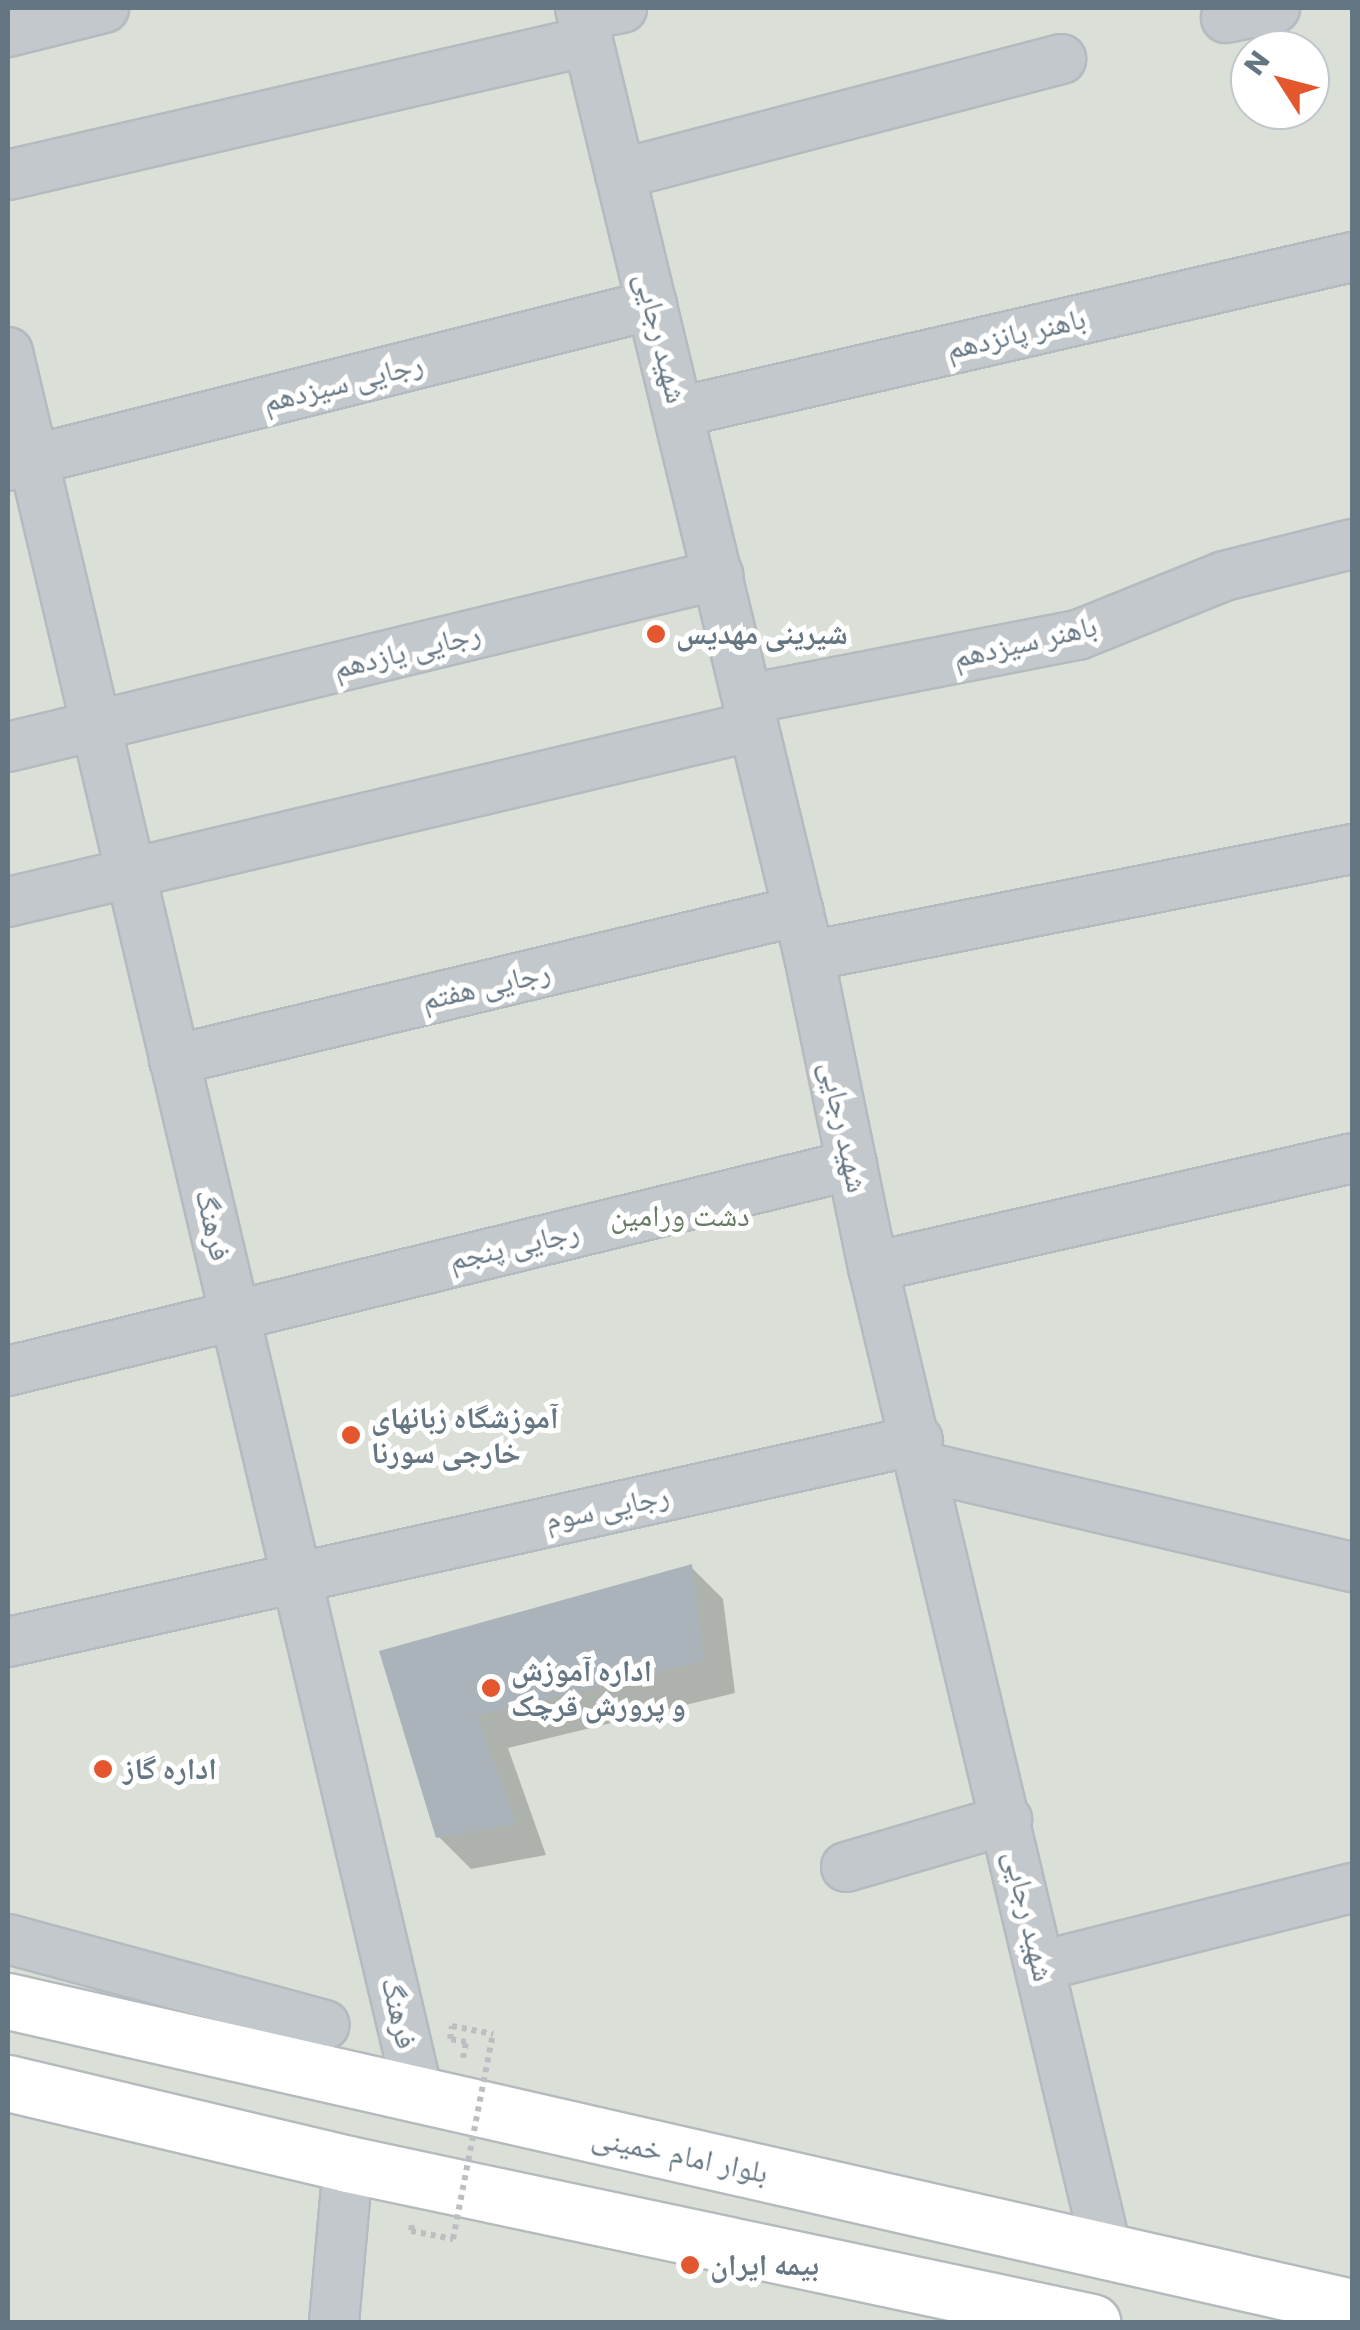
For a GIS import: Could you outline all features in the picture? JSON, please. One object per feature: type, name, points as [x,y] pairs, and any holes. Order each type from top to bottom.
[{"type":"main road","name":"بلوار امام خمینی","points":[[8,2001],[419,2098],[1106,2248],[1352,2307]]},
{"type":"main road","points":[[8,2082],[348,2164],[1092,2322]]},
{"type":"street","points":[[8,32],[104,8]]},
{"type":"street","points":[[1226,18],[1275,8]]},
{"type":"street","points":[[8,175],[593,18]]},
{"type":"street","name":"شهید رجایی","points":[[593,18],[620,174],[804,934],[873,1267],[922,1454],[1106,2248]]},
{"type":"street","points":[[620,174],[1061,59]]},
{"type":"street","name":"باهنر پانزدهم","points":[[678,412],[1352,258]]},
{"type":"street","name":"رجایی سیزدهم","points":[[20,463],[652,305]]},
{"type":"street","name":"فرهنگ","points":[[8,352],[20,463],[96,728],[419,2098]]},
{"type":"street","name":"باهنر سیزدهم","points":[[8,902],[751,713],[1078,635],[1224,576],[1352,544]]},
{"type":"street","name":"رجایی یازدهم","points":[[8,747],[718,575]]},
{"type":"street","name":"رجایی هفتم","points":[[174,1060],[804,934],[1352,850]]},
{"type":"street","name":"رجایی پنجم","points":[[8,1371],[234,1312],[852,1165]]},
{"type":"street","points":[[873,1267],[1343,1171]]},
{"type":"street","points":[[922,1454],[1352,1567]]},
{"type":"street","name":"رجایی سوم","points":[[8,1642],[296,1576],[922,1454]]},
{"type":"street","points":[[846,1867],[1007,1820]]},
{"type":"street","points":[[1041,1966],[1352,1888]]},
{"type":"street","points":[[8,1939],[326,2025]]},
{"type":"street","points":[[334,2322],[348,2164]]},
{"type":"path","points":[[453,2238],[493,2034],[452,2026],[450,2039],[466,2042]]},
{"type":"green space","name":"دشت ورامین","points":[[8,8],[1352,8],[1352,2322],[8,2322]]},
{"type":"building","name":"اداره آموزش و پرورش قرچک","points":[[692,1564],[704,1661],[477,1716],[516,1824],[436,1838],[379,1651]]},
{"type":"place","name":"شیرینی مهدیس","points":[[656,634]]},
{"type":"place","name":"آموزشگاه زبانهای خارجی سورنا","points":[[351,1435]]},
{"type":"place","name":"اداره آموزش و پرورش قرچک","points":[[491,1688]]},
{"type":"place","name":"اداره گاز","points":[[103,1769]]},
{"type":"place","name":"بیمه ایران","points":[[690,2265]]}]
